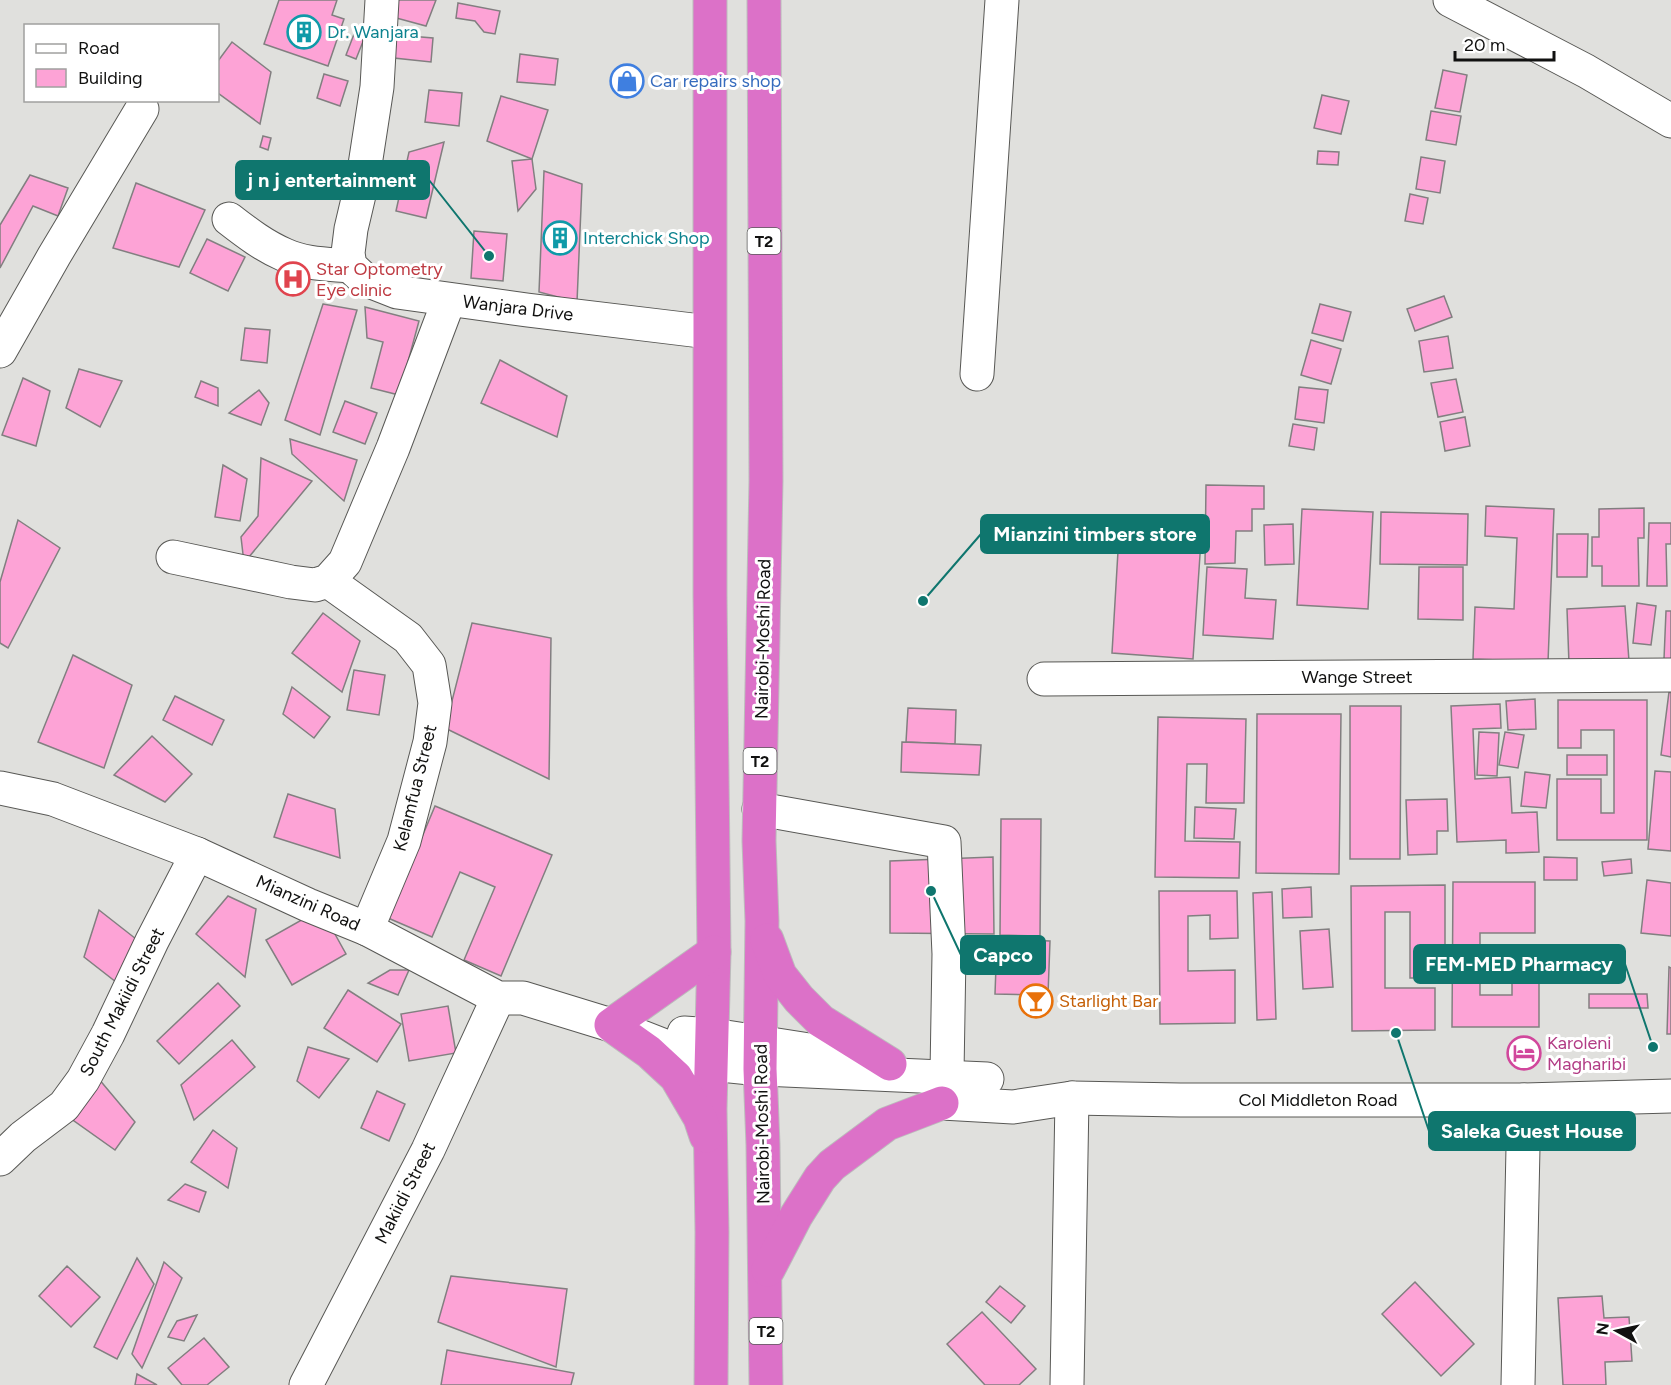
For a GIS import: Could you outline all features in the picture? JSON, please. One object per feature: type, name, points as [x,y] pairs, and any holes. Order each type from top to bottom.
[{"type":"highway","name":"Nairobi-Moshi Road","points":[[764,0],[766,482],[759,809],[762,921],[760,1055],[766,1385]]},
{"type":"highway","points":[[704,8],[710,332],[714,952],[710,1146],[711,1385]]},
{"type":"highway","points":[[762,921],[767,943],[780,975],[799,999],[821,1021],[890,1064]]},
{"type":"highway","points":[[710,1146],[700,1118],[676,1077],[649,1052],[611,1025],[714,952]]},
{"type":"highway","points":[[765,1276],[796,1216],[820,1178],[832,1166],[887,1124],[944,1088]]},
{"type":"street","points":[[229,219],[258,242],[287,256],[317,263],[350,266],[348,253],[351,229],[363,178],[377,87],[382,0]]},
{"type":"street","points":[[977,374],[1002,0]]},
{"type":"street","points":[[1450,0],[1586,71],[1671,121]]},
{"type":"street","points":[[0,351],[142,109]]},
{"type":"street","name":"Wanjara Drive","points":[[350,266],[364,279],[397,292],[710,332]]},
{"type":"street","points":[[173,557],[291,582],[315,585],[328,581],[345,562],[393,448],[449,300]]},
{"type":"street","name":"Kelamfua Street","points":[[328,581],[408,638],[429,665],[435,703],[430,742],[404,841],[367,929]]},
{"type":"street","name":"Wange Street","points":[[1044,679],[1671,675]]},
{"type":"street","name":"Mianzini Road","points":[[0,788],[53,799],[197,854],[308,905],[367,929],[498,998],[523,999],[611,1025],[712,1049]]},
{"type":"street","points":[[759,809],[944,842],[949,954],[944,1088],[987,1079]]},
{"type":"street","name":"South Makiidi Street","points":[[0,1160],[23,1137],[64,1106],[83,1080],[197,854]]},
{"type":"street","name":"Makiidi Street","points":[[306,1385],[428,1150],[498,998]]},
{"type":"street","name":"Col Middleton Road","points":[[712,1049],[1010,1082],[1072,1098]]},
{"type":"street","name":"Col Middleton Road","points":[[760,1055],[890,1064],[944,1088],[1013,1107],[1072,1098],[1524,1100],[1671,1096]]},
{"type":"street","points":[[1067,1385],[1072,1098]]},
{"type":"street","points":[[1518,1385],[1524,1100]]},
{"type":"building","name":"Dr. Wanjara","points":[[279,0],[337,0],[332,15],[344,19],[328,66],[264,44]]},
{"type":"building","points":[[394,0],[436,0],[426,26],[389,16]]},
{"type":"building","points":[[458,3],[500,11],[495,34],[484,32],[475,21],[456,18]]},
{"type":"building","points":[[356,29],[364,39],[356,59],[346,55]]},
{"type":"building","points":[[397,35],[433,38],[431,62],[394,58]]},
{"type":"building","points":[[232,42],[271,72],[260,124],[219,94],[219,60]]},
{"type":"building","points":[[520,54],[558,59],[555,85],[517,82]]},
{"type":"building","points":[[1443,70],[1467,75],[1460,112],[1435,108]]},
{"type":"building","points":[[324,74],[348,81],[340,106],[317,98]]},
{"type":"building","points":[[429,90],[462,93],[459,126],[425,122]]},
{"type":"building","points":[[1322,95],[1349,101],[1341,134],[1314,128]]},
{"type":"building","points":[[501,96],[548,110],[532,159],[487,141]]},
{"type":"building","points":[[1431,111],[1461,116],[1456,145],[1426,140]]},
{"type":"building","points":[[263,136],[271,138],[268,150],[260,147]]},
{"type":"building","points":[[444,142],[426,218],[396,211],[409,152]]},
{"type":"building","points":[[1318,151],[1339,152],[1338,165],[1317,164]]},
{"type":"building","points":[[1421,157],[1445,161],[1440,193],[1416,189]]},
{"type":"building","points":[[532,159],[536,189],[518,211],[512,161]]},
{"type":"building","name":"Interchick Shop","points":[[544,171],[582,184],[577,302],[539,292]]},
{"type":"building","points":[[30,175],[68,188],[58,216],[33,206],[0,268],[0,225]]},
{"type":"building","points":[[136,183],[205,210],[179,267],[113,248]]},
{"type":"building","points":[[1410,194],[1428,198],[1423,224],[1405,221]]},
{"type":"building","points":[[474,231],[507,234],[503,281],[471,278]]},
{"type":"building","points":[[207,239],[245,257],[228,291],[190,273]]},
{"type":"building","points":[[1444,296],[1452,317],[1415,331],[1407,309]]},
{"type":"building","points":[[323,304],[357,310],[320,435],[285,420]]},
{"type":"building","points":[[1320,304],[1351,312],[1343,341],[1312,333]]},
{"type":"building","points":[[365,307],[419,321],[399,395],[371,388],[383,342],[367,338]]},
{"type":"building","points":[[245,328],[270,330],[267,363],[241,360]]},
{"type":"building","points":[[1448,336],[1453,368],[1424,372],[1419,341]]},
{"type":"building","points":[[1311,340],[1341,349],[1331,384],[1301,375]]},
{"type":"building","points":[[500,360],[567,396],[557,437],[481,403]]},
{"type":"building","points":[[79,369],[122,381],[100,427],[66,408]]},
{"type":"building","points":[[23,378],[50,391],[36,446],[2,435]]},
{"type":"building","points":[[1456,379],[1463,412],[1438,417],[1431,383]]},
{"type":"building","points":[[201,381],[218,388],[218,406],[195,397]]},
{"type":"building","points":[[1299,387],[1328,390],[1324,423],[1295,419]]},
{"type":"building","points":[[259,390],[269,403],[261,425],[229,413]]},
{"type":"building","points":[[345,401],[377,413],[365,444],[333,432]]},
{"type":"building","points":[[1465,417],[1470,446],[1445,451],[1440,422]]},
{"type":"building","points":[[1293,424],[1317,428],[1314,450],[1289,446]]},
{"type":"building","points":[[290,439],[357,460],[344,501],[292,454]]},
{"type":"building","points":[[261,458],[312,481],[244,563],[241,537],[258,516]]},
{"type":"building","points":[[223,465],[247,479],[240,521],[215,517]]},
{"type":"building","points":[[1206,485],[1264,486],[1264,509],[1252,509],[1252,531],[1236,531],[1235,563],[1205,564]]},
{"type":"building","points":[[1486,506],[1554,509],[1548,662],[1473,659],[1475,607],[1514,609],[1517,538],[1485,536]]},
{"type":"building","points":[[1644,508],[1644,538],[1638,538],[1639,586],[1602,586],[1602,566],[1592,566],[1592,537],[1599,537],[1599,509]]},
{"type":"building","points":[[1302,509],[1373,512],[1368,609],[1297,605]]},
{"type":"building","points":[[1381,512],[1468,514],[1467,565],[1380,564]]},
{"type":"building","points":[[18,520],[60,548],[8,648],[0,643],[0,582]]},
{"type":"building","points":[[1649,523],[1671,523],[1671,544],[1666,544],[1667,586],[1647,586]]},
{"type":"building","points":[[1293,524],[1294,564],[1265,565],[1264,525]]},
{"type":"building","points":[[1119,534],[1201,540],[1193,659],[1112,653]]},
{"type":"building","points":[[1557,534],[1588,534],[1587,577],[1557,577]]},
{"type":"building","points":[[1207,567],[1247,569],[1245,598],[1276,600],[1273,639],[1203,635]]},
{"type":"building","points":[[1419,567],[1463,567],[1463,620],[1418,619]]},
{"type":"building","points":[[1637,603],[1656,606],[1651,645],[1633,643]]},
{"type":"building","points":[[1625,606],[1629,661],[1569,664],[1567,609]]},
{"type":"building","points":[[1666,611],[1671,611],[1671,660],[1664,659]]},
{"type":"building","points":[[323,613],[360,641],[342,692],[292,653]]},
{"type":"building","points":[[472,623],[551,638],[549,779],[445,728]]},
{"type":"building","points":[[73,655],[132,685],[104,768],[38,742]]},
{"type":"building","points":[[354,670],[385,675],[379,715],[347,710]]},
{"type":"building","points":[[292,687],[330,717],[314,738],[283,714]]},
{"type":"building","points":[[1669,692],[1671,693],[1671,757],[1661,755]]},
{"type":"building","points":[[175,696],[224,720],[212,745],[163,720]]},
{"type":"building","points":[[1535,699],[1536,729],[1508,730],[1506,701]]},
{"type":"building","points":[[1558,700],[1647,700],[1647,840],[1557,840],[1557,779],[1601,779],[1601,813],[1614,813],[1614,730],[1581,730],[1581,748],[1558,748]]},
{"type":"building","points":[[1500,704],[1501,728],[1473,729],[1475,779],[1510,777],[1512,813],[1537,812],[1539,852],[1506,853],[1506,840],[1457,842],[1451,706]]},
{"type":"building","points":[[1350,706],[1401,706],[1400,859],[1350,859]]},
{"type":"building","points":[[908,708],[956,710],[955,744],[906,742]]},
{"type":"building","points":[[1257,714],[1341,714],[1339,874],[1256,873]]},
{"type":"building","points":[[1158,717],[1246,719],[1244,803],[1206,803],[1207,764],[1187,764],[1185,841],[1240,842],[1239,878],[1155,877]]},
{"type":"building","points":[[1479,732],[1499,733],[1497,776],[1477,775]]},
{"type":"building","points":[[1505,732],[1524,735],[1518,768],[1499,765]]},
{"type":"building","points":[[152,736],[192,774],[165,802],[114,775]]},
{"type":"building","points":[[902,742],[981,745],[979,775],[901,772]]},
{"type":"building","points":[[1567,755],[1607,755],[1607,775],[1567,775]]},
{"type":"building","points":[[1655,771],[1671,772],[1671,851],[1648,849]]},
{"type":"building","points":[[1525,772],[1550,775],[1546,808],[1521,806]]},
{"type":"building","points":[[288,794],[335,809],[340,858],[274,837]]},
{"type":"building","points":[[1447,799],[1448,831],[1437,831],[1437,854],[1408,855],[1406,800]]},
{"type":"building","points":[[435,806],[552,855],[501,976],[464,960],[495,887],[460,872],[432,937],[388,918]]},
{"type":"building","points":[[1195,807],[1236,809],[1234,839],[1194,838]]},
{"type":"building","points":[[1001,819],[1041,819],[1040,936],[1000,935]]},
{"type":"building","points":[[993,857],[994,934],[890,933],[890,861]]},
{"type":"building","points":[[1544,857],[1577,858],[1577,880],[1544,880]]},
{"type":"building","points":[[1631,859],[1632,873],[1604,876],[1602,862]]},
{"type":"building","points":[[1647,880],[1671,883],[1671,936],[1641,933]]},
{"type":"building","points":[[1453,882],[1535,882],[1535,933],[1480,933],[1480,995],[1512,995],[1512,966],[1539,966],[1539,1027],[1452,1027]]},
{"type":"building","points":[[1445,885],[1445,978],[1410,978],[1410,912],[1385,912],[1385,988],[1435,988],[1435,1030],[1352,1031],[1351,886]]},
{"type":"building","points":[[1311,887],[1312,917],[1283,918],[1282,889]]},
{"type":"building","points":[[1159,891],[1237,891],[1238,938],[1210,939],[1210,915],[1188,916],[1188,971],[1235,970],[1235,1023],[1160,1024]]},
{"type":"building","points":[[1272,892],[1276,1019],[1257,1020],[1253,893]]},
{"type":"building","points":[[228,896],[256,909],[245,977],[196,934]]},
{"type":"building","points":[[321,909],[346,954],[292,985],[266,940]]},
{"type":"building","points":[[99,910],[145,946],[116,982],[84,957]]},
{"type":"building","points":[[1329,929],[1333,987],[1303,989],[1300,931]]},
{"type":"building","points":[[997,939],[1050,941],[1048,995],[995,994]]},
{"type":"building","points":[[1669,967],[1671,968],[1671,1034],[1667,1034]]},
{"type":"building","points":[[390,970],[409,970],[398,995],[368,983]]},
{"type":"building","points":[[218,983],[240,1006],[179,1064],[157,1041]]},
{"type":"building","points":[[348,990],[401,1024],[377,1062],[324,1028]]},
{"type":"building","points":[[1589,994],[1647,994],[1648,1008],[1589,1008]]},
{"type":"building","points":[[448,1006],[456,1053],[409,1061],[401,1014]]},
{"type":"building","points":[[232,1040],[255,1067],[194,1120],[181,1085]]},
{"type":"building","points":[[308,1047],[349,1059],[319,1098],[297,1081]]},
{"type":"building","points":[[98,1078],[135,1122],[115,1150],[70,1118]]},
{"type":"building","points":[[377,1091],[405,1104],[389,1141],[361,1128]]},
{"type":"building","points":[[213,1130],[237,1148],[228,1188],[191,1162]]},
{"type":"building","points":[[185,1184],[206,1192],[199,1212],[168,1200]]},
{"type":"building","points":[[137,1258],[154,1284],[117,1359],[94,1347]]},
{"type":"building","points":[[164,1262],[182,1278],[142,1368],[132,1354]]},
{"type":"building","points":[[67,1266],[100,1297],[71,1327],[39,1296]]},
{"type":"building","points":[[451,1276],[567,1289],[556,1367],[438,1322]]},
{"type":"building","points":[[1415,1282],[1474,1344],[1441,1376],[1382,1314]]},
{"type":"building","points":[[1000,1286],[1025,1306],[1011,1323],[986,1302]]},
{"type":"building","points":[[1602,1296],[1604,1318],[1629,1317],[1632,1361],[1605,1362],[1606,1385],[1563,1385],[1558,1298]]},
{"type":"building","points":[[982,1312],[1036,1369],[1019,1385],[985,1385],[947,1344]]},
{"type":"building","points":[[197,1315],[184,1341],[168,1337],[177,1321]]},
{"type":"building","points":[[204,1338],[229,1367],[207,1385],[182,1385],[168,1368]]},
{"type":"building","points":[[447,1350],[574,1373],[571,1385],[441,1385]]},
{"type":"building","points":[[137,1374],[157,1385],[135,1385]]},
{"type":"place","name":"Dr. Wanjara","points":[[304,32]]},
{"type":"place","name":"Car repairs shop","points":[[627,81]]},
{"type":"place","name":"Interchick Shop","points":[[560,238]]},
{"type":"place","name":"j n j entertainment","points":[[489,256]]},
{"type":"place","name":"Star Optometry Eye clinic","points":[[293,279]]},
{"type":"place","name":"Mianzini timbers store","points":[[923,601]]},
{"type":"place","name":"Capco","points":[[931,891]]},
{"type":"place","name":"Starlight Bar","points":[[1036,1001]]},
{"type":"place","name":"Saleka Guest House","points":[[1396,1033]]},
{"type":"place","name":"FEM-MED Pharmacy","points":[[1653,1047]]},
{"type":"place","name":"Karoleni Magharibi","points":[[1524,1053]]}]
